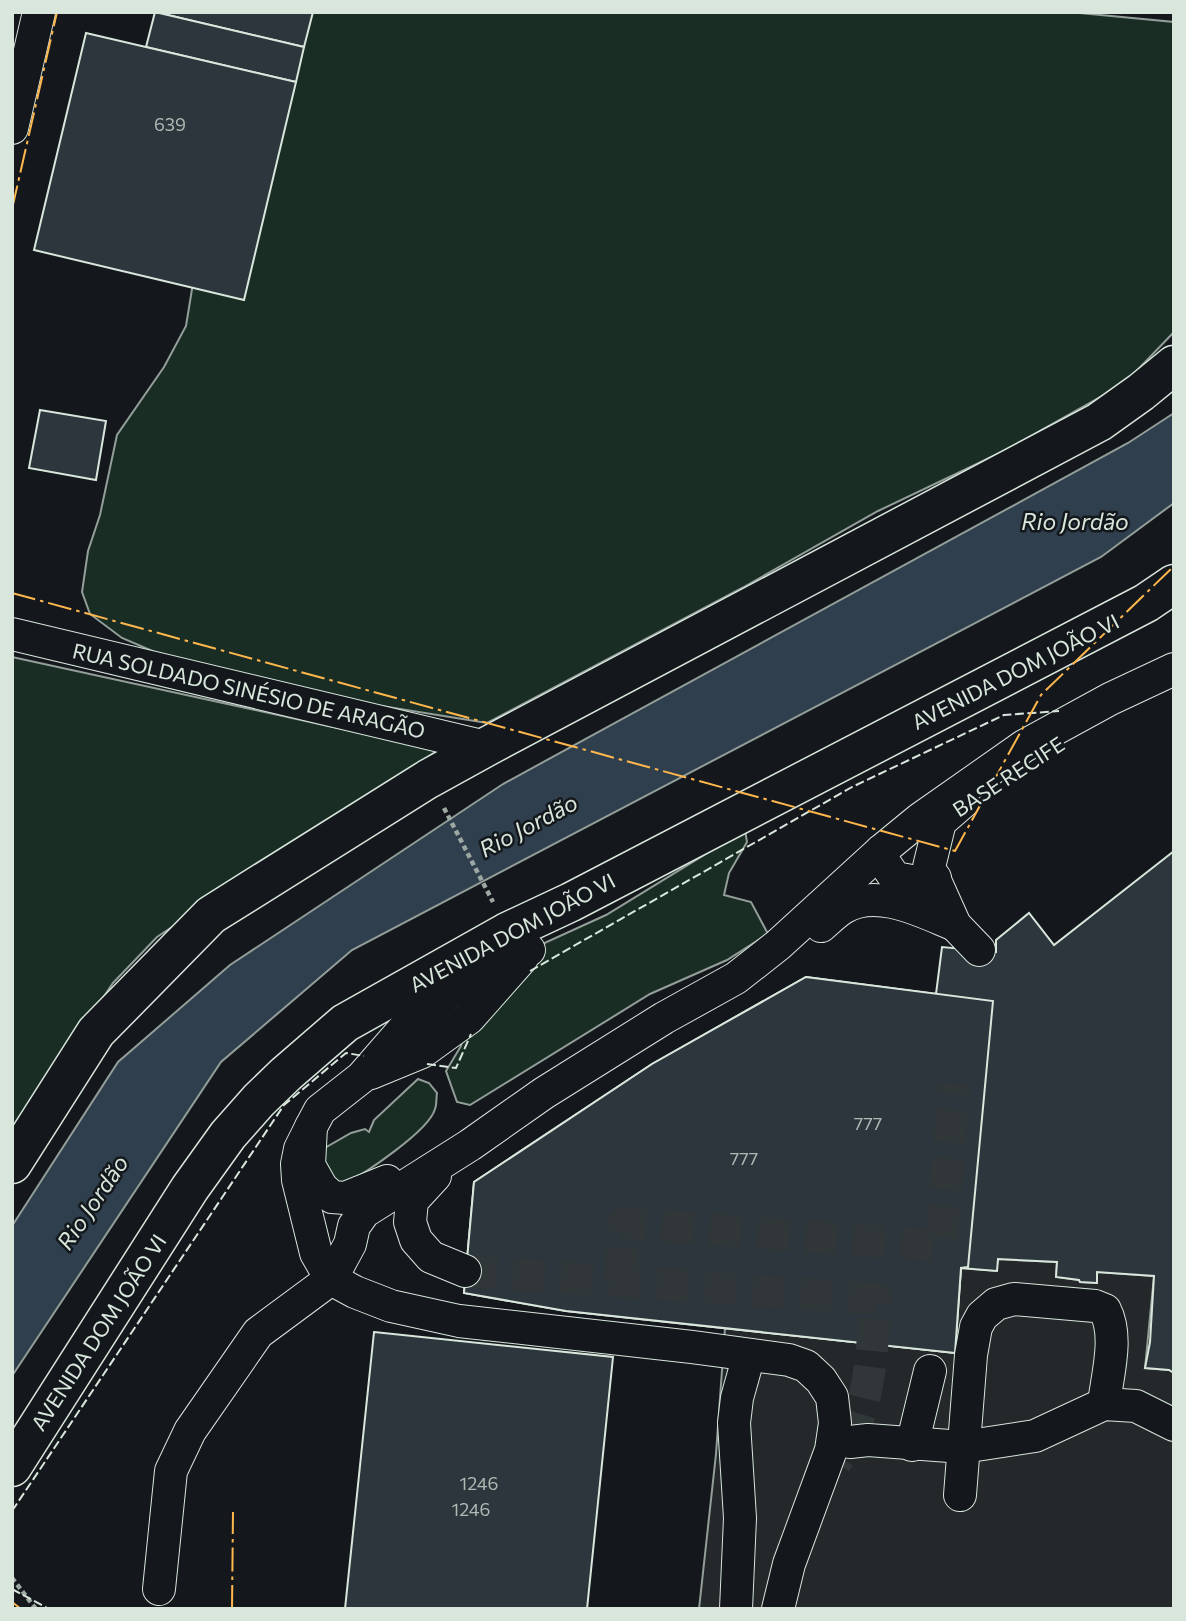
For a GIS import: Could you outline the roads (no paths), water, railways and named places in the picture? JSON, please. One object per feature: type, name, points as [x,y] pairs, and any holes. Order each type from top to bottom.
[{"type":"main road","points":[[12,1164],[96,1032],[211,915],[428,779],[1099,422],[1174,365]]},
{"type":"main road","name":"AVENIDA DOM JOÃO VI","points":[[12,1467],[190,1188],[228,1135],[286,1073],[345,1023],[484,944],[571,902],[1146,603],[1174,584]]},
{"type":"street","points":[[12,128],[39,12]]},
{"type":"street","name":"RUA SOLDADO SINÉSIO DE ARAGÃO","points":[[12,634],[486,747]]},
{"type":"street","points":[[311,1127],[309,1165],[315,1179],[332,1197],[345,1198],[380,1185],[544,1093],[664,1018],[736,978],[778,945],[920,819],[1024,746],[1110,699],[1174,669]]},
{"type":"street","name":"BASE RECIFE","points":[[979,950],[955,925],[929,867],[940,822],[959,805],[1099,718],[1174,682]]},
{"type":"street","points":[[881,851],[895,878],[917,882],[934,877]]},
{"type":"street","name":"BASE RECIFE","points":[[736,978],[784,958],[844,907],[871,900],[906,906],[955,925]]},
{"type":"street","points":[[571,902],[529,950],[474,975],[409,1023],[362,1077],[320,1110],[300,1149],[297,1164],[298,1180],[316,1253],[331,1279],[391,1306],[459,1321],[789,1360],[806,1366],[821,1380],[832,1397],[835,1423],[831,1450],[789,1564],[778,1609]]},
{"type":"street","points":[[159,1589],[171,1471],[190,1431],[258,1333],[331,1279],[364,1212],[470,1145],[544,1093]]},
{"type":"street","points":[[465,1271],[431,1257],[416,1240],[410,1222],[412,1201],[428,1182],[470,1145]]},
{"type":"street","points":[[349,1244],[357,1264],[372,1286],[391,1306]]},
{"type":"street","points":[[960,1495],[971,1354],[976,1327],[982,1316],[996,1304],[1014,1299],[1095,1306],[1105,1310],[1110,1318],[1112,1337],[1104,1404]]},
{"type":"street","points":[[736,1609],[740,1518],[734,1423],[737,1398],[749,1355]]},
{"type":"street","points":[[912,1445],[930,1371]]},
{"type":"street","points":[[850,1442],[868,1440],[963,1447],[1035,1436],[1104,1404],[1136,1406],[1174,1425]]},
{"type":"water","name":"Rio Jordão","points":[[1174,413],[1174,503],[1101,557],[352,950],[221,1062],[12,1376],[12,1226],[118,1062],[230,965],[503,784],[1128,443]]},
{"type":"tunnel","points":[[621,1280],[623,1223],[941,1246],[954,1084]]},
{"type":"tunnel","points":[[465,1271],[876,1299],[863,1404],[848,1443],[836,1462]]}]
